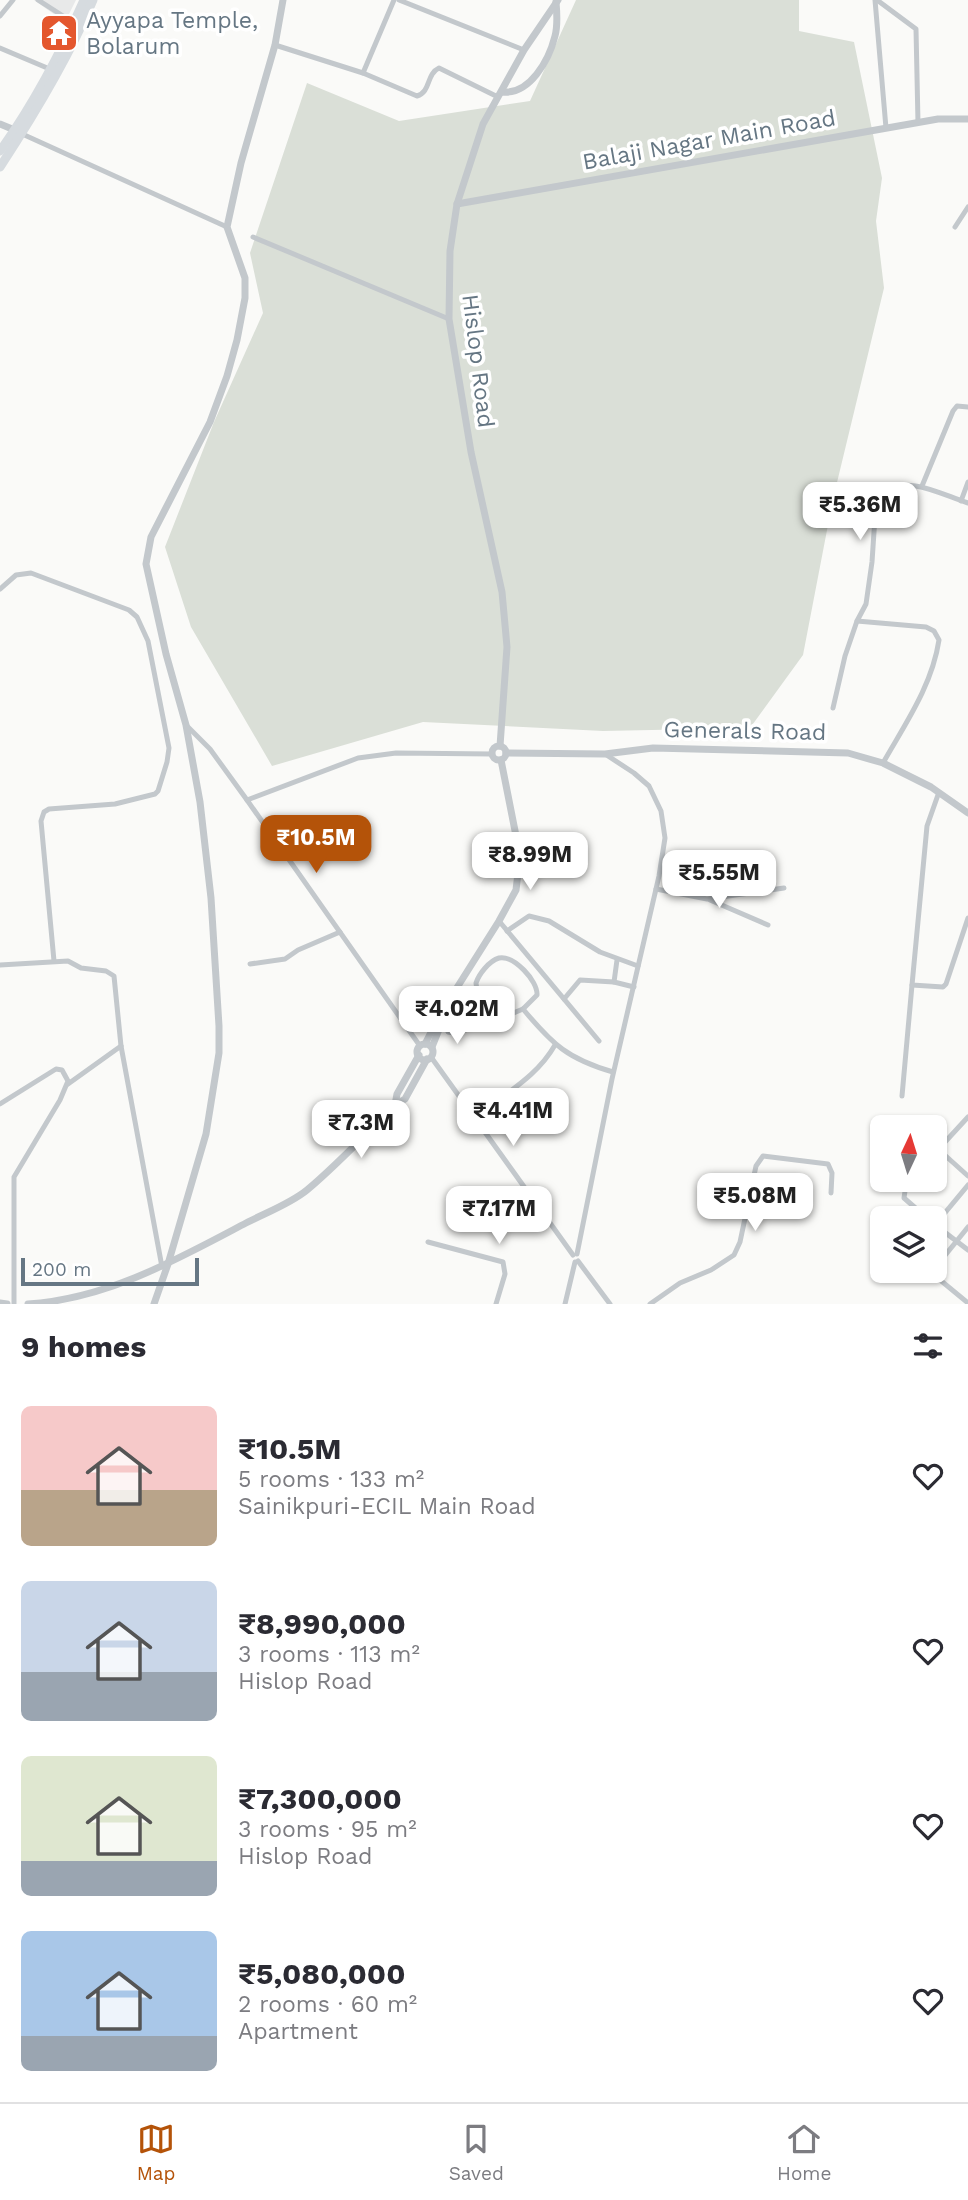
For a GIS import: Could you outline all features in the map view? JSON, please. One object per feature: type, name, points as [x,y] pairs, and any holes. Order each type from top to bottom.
[{"type":"main road","points":[[77,26],[83,0]]},
{"type":"main road","points":[[0,167],[93,0]]},
{"type":"main road","points":[[1,146],[18,132]]},
{"type":"street","points":[[0,16],[13,0]]},
{"type":"street","points":[[38,0],[77,26]]},
{"type":"street","points":[[154,1304],[206,1133],[219,1053],[211,898],[200,802],[186,725],[161,635],[146,564],[151,537],[210,422],[237,340],[246,298],[245,278],[227,227],[241,163],[275,46],[283,0]]},
{"type":"street","points":[[363,73],[397,0],[524,50]]},
{"type":"street","points":[[876,0],[916,29],[918,123]]},
{"type":"street","points":[[876,0],[886,128]]},
{"type":"street","points":[[275,46],[363,73],[417,96],[426,90],[432,74],[439,68],[500,94],[512,93],[521,89],[541,67],[555,37],[556,1]]},
{"type":"street","name":"Hislop Road","points":[[425,1046],[441,1013],[450,1003],[516,890],[520,856],[502,753],[507,647],[502,592],[471,452],[449,318],[450,250],[457,204],[483,124],[524,50],[556,1]]},
{"type":"street","points":[[0,48],[52,71]]},
{"type":"street","name":"Balaji Nagar Main Road","points":[[457,204],[938,119],[968,119]]},
{"type":"street","points":[[0,124],[227,227]]},
{"type":"street","points":[[954,227],[968,207]]},
{"type":"street","points":[[253,237],[449,318]]},
{"type":"street","points":[[922,486],[953,411],[957,406],[968,407]]},
{"type":"street","points":[[833,708],[845,656],[866,604],[877,498],[886,489],[922,486],[965,502],[968,482]]},
{"type":"street","points":[[0,590],[16,575],[31,573],[129,610],[137,617],[148,642],[169,748],[167,762],[155,794],[115,804],[44,811],[41,821],[54,961]]},
{"type":"street","points":[[857,621],[926,627],[934,631],[939,640],[933,667],[922,694],[883,763]]},
{"type":"street","points":[[186,725],[210,749],[425,1046],[429,1058],[610,1304]]},
{"type":"street","points":[[247,800],[358,758],[396,753],[492,754],[494,748],[502,753]]},
{"type":"street","name":"Generals Road","points":[[502,753],[606,754],[653,748],[848,753],[883,763],[939,792],[968,813]]},
{"type":"street","points":[[565,1304],[665,838],[661,811],[653,793],[642,779],[606,754]]},
{"type":"street","points":[[902,1096],[927,826],[939,792]]},
{"type":"street","points":[[656,888],[707,898],[768,925]]},
{"type":"street","points":[[707,898],[784,888]]},
{"type":"street","points":[[507,931],[525,918],[544,919],[583,943],[617,960],[638,966]]},
{"type":"street","points":[[912,985],[946,985],[968,918]]},
{"type":"street","points":[[499,922],[599,1041]]},
{"type":"street","points":[[250,964],[285,959],[298,950],[340,932]]},
{"type":"street","points":[[458,988],[458,1000],[447,1024],[448,1032],[454,1033],[487,1024],[523,1009],[537,995],[537,986],[528,974],[514,963],[497,959],[476,980],[478,999],[487,1024]]},
{"type":"street","points":[[614,982],[617,960]]},
{"type":"street","points":[[0,965],[68,961],[81,968],[106,971],[114,976],[121,1045],[165,1265]]},
{"type":"street","points":[[564,999],[580,980],[614,982],[634,987]]},
{"type":"street","points":[[523,1009],[555,1045],[582,1061],[613,1072]]},
{"type":"street","points":[[13,1304],[14,1177],[68,1084],[121,1045]]},
{"type":"street","points":[[489,1107],[532,1075],[555,1045]]},
{"type":"street","points":[[395,1105],[397,1094],[419,1055],[418,1050],[425,1046]]},
{"type":"street","points":[[419,1055],[429,1058]]},
{"type":"street","points":[[28,1304],[91,1293],[165,1265],[305,1192],[395,1105],[405,1099],[429,1058]]},
{"type":"street","points":[[0,1104],[56,1069],[64,1073],[68,1084]]},
{"type":"street","points":[[947,1140],[968,1117]]},
{"type":"street","points":[[650,1304],[680,1283],[711,1270],[734,1255],[740,1242],[756,1166],[763,1156],[828,1164],[832,1173],[831,1193]]},
{"type":"street","points":[[947,1159],[968,1175]]},
{"type":"street","points":[[947,1210],[968,1185]]},
{"type":"street","points":[[905,1192],[904,1198],[913,1206]]},
{"type":"street","points":[[947,1253],[968,1227]]},
{"type":"street","points":[[947,1234],[968,1250]]},
{"type":"street","points":[[428,1242],[503,1262],[505,1274],[496,1304]]},
{"type":"street","points":[[947,1283],[967,1299]]},
{"type":"street","points":[[0,1303],[7,1304]]},
{"type":"shaded area","points":[[34,0],[76,0],[65,22]]},
{"type":"shaded area","points":[[576,0],[799,0],[799,31],[854,42],[882,178],[876,221],[884,288],[833,499],[803,655],[750,728],[603,731],[423,722],[272,766],[191,627],[165,547],[214,422],[263,313],[250,253],[307,83],[399,121],[530,101]]},
{"type":"place","name":"Ayyapa Temple, Bolarum","points":[[59,33]]}]
